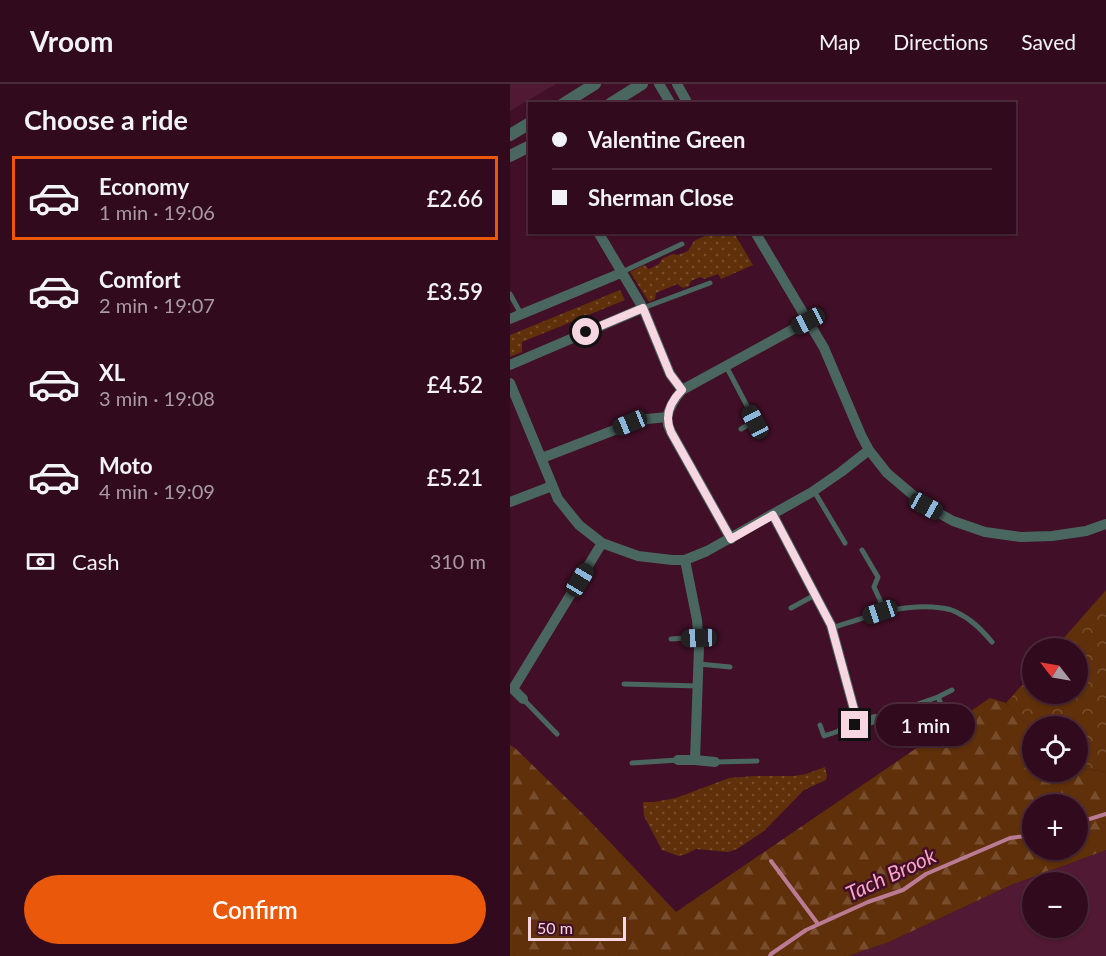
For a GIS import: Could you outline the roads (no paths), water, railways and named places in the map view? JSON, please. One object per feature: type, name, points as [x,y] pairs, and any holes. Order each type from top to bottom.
[{"type":"street","points":[[566,102],[595,84]]},
{"type":"street","points":[[612,102],[642,84]]},
{"type":"street","points":[[658,84],[670,102]]},
{"type":"street","points":[[677,84],[687,102]]},
{"type":"street","points":[[510,135],[528,124]]},
{"type":"street","points":[[510,156],[528,147]]},
{"type":"street","points":[[599,234],[643,308],[670,374],[682,390]]},
{"type":"street","points":[[756,234],[828,357],[869,450],[887,473],[926,506],[953,521],[986,532],[1021,537],[1052,536],[1086,531],[1106,524]]},
{"type":"street","points":[[510,319],[621,273]]},
{"type":"street","points":[[510,364],[643,308]]},
{"type":"street","points":[[731,539],[671,432],[668,425],[670,405],[682,390],[808,321]]},
{"type":"street","points":[[510,383],[552,486],[568,513],[602,543],[638,556],[685,560],[707,551],[814,491],[869,450]]},
{"type":"street","points":[[542,458],[630,423],[668,417]]},
{"type":"street","points":[[510,502],[552,486]]},
{"type":"street","points":[[773,515],[832,628],[858,724]]},
{"type":"street","points":[[523,699],[512,687],[602,543]]},
{"type":"street","points":[[685,560],[698,620],[699,638],[695,760]]},
{"type":"street","points":[[842,730],[875,719]]},
{"type":"street","points":[[678,760],[715,762]]},
{"type":"lane","points":[[621,273],[682,244]]},
{"type":"lane","points":[[643,308],[711,283]]},
{"type":"lane","points":[[510,294],[521,314]]},
{"type":"lane","points":[[726,366],[755,422],[741,429]]},
{"type":"lane","points":[[814,491],[845,543]]},
{"type":"lane","points":[[862,550],[878,577],[874,587],[885,611]]},
{"type":"lane","points":[[791,608],[815,595]]},
{"type":"lane","points":[[832,628],[885,611],[908,607],[949,609],[976,624],[992,642]]},
{"type":"lane","points":[[671,639],[699,638]]},
{"type":"lane","points":[[699,664],[730,667]]},
{"type":"lane","points":[[624,684],[698,686]]},
{"type":"lane","points":[[875,719],[952,690]]},
{"type":"lane","points":[[938,697],[942,706]]},
{"type":"lane","points":[[523,699],[557,734]]},
{"type":"lane","points":[[820,725],[824,736],[842,730]]},
{"type":"lane","points":[[632,763],[678,760]]},
{"type":"lane","points":[[715,762],[757,760]]},
{"type":"waterway","name":"Tach Brook","points":[[1088,820],[1106,814]]},
{"type":"waterway","name":"Tach Brook","points":[[770,956],[806,930],[868,902],[903,890],[926,874],[1010,838],[1022,836]]},
{"type":"waterway","points":[[771,861],[818,924]]}]
